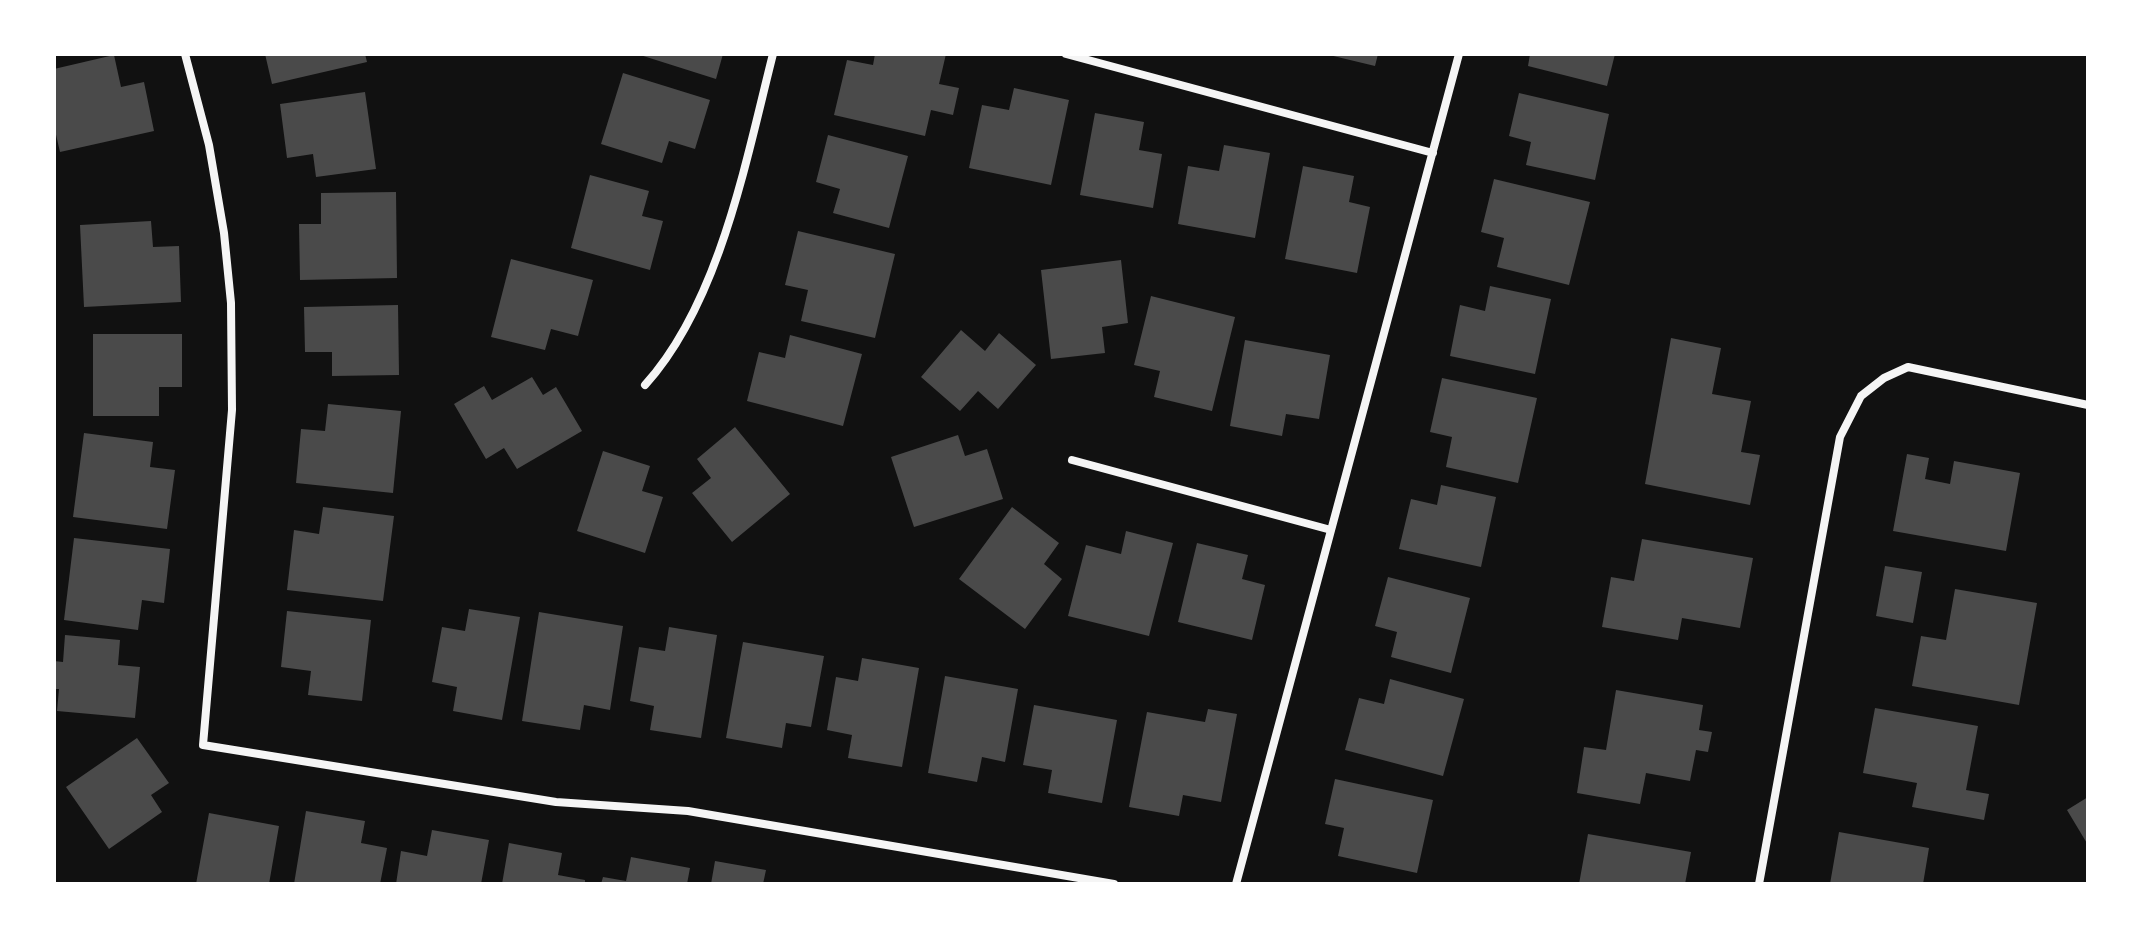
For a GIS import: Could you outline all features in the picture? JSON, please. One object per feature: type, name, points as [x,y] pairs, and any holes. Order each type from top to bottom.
[{"type":"street","points":[[185,54],[209,145],[224,233],[231,303],[232,410],[203,745],[556,802],[688,811],[1114,884]]},
{"type":"street","points":[[645,385],[681,336],[706,286],[736,196],[773,54]]},
{"type":"street","points":[[1067,54],[1433,153]]},
{"type":"street","points":[[1236,884],[1459,54]]},
{"type":"street","points":[[1759,884],[1840,437],[1861,396],[1884,378],[1908,367],[2088,405]]},
{"type":"street","points":[[1072,460],[1331,530]]},
{"type":"building","points":[[265,54],[365,54],[367,62],[272,84]]},
{"type":"building","points":[[637,54],[723,54],[716,79]]},
{"type":"building","points":[[875,54],[946,54],[939,84],[959,88],[953,115],[931,110],[925,136],[834,115],[847,60],[873,65]]},
{"type":"building","points":[[1325,54],[1378,54],[1375,66]]},
{"type":"building","points":[[1530,54],[1615,54],[1607,86],[1528,66]]},
{"type":"building","points":[[114,55],[121,87],[144,82],[154,131],[60,152],[54,126],[54,69]]},
{"type":"building","points":[[623,73],[710,100],[695,149],[669,141],[662,163],[601,144]]},
{"type":"building","points":[[1014,88],[1069,100],[1051,185],[969,168],[982,105],[1009,110]]},
{"type":"building","points":[[365,92],[376,169],[316,177],[313,154],[287,158],[280,104]]},
{"type":"building","points":[[1519,93],[1609,114],[1595,180],[1526,165],[1531,142],[1509,136]]},
{"type":"building","points":[[1095,113],[1144,122],[1139,150],[1162,154],[1153,208],[1080,195]]},
{"type":"building","points":[[828,135],[908,156],[889,228],[833,213],[840,189],[816,182]]},
{"type":"building","points":[[1224,145],[1270,153],[1255,238],[1178,224],[1188,166],[1219,171]]},
{"type":"building","points":[[1303,166],[1354,176],[1349,202],[1370,207],[1357,273],[1285,259]]},
{"type":"building","points":[[590,175],[649,191],[642,216],[663,221],[650,270],[571,248]]},
{"type":"building","points":[[1494,179],[1590,202],[1569,285],[1497,267],[1504,238],[1481,232]]},
{"type":"building","points":[[396,192],[397,278],[300,280],[299,224],[321,224],[321,193]]},
{"type":"building","points":[[151,221],[153,247],[179,246],[181,302],[84,307],[80,225]]},
{"type":"building","points":[[798,231],[895,254],[875,338],[801,321],[808,290],[785,285]]},
{"type":"building","points":[[511,259],[593,280],[578,336],[551,329],[545,350],[491,337]]},
{"type":"building","points":[[1121,260],[1128,323],[1102,327],[1105,353],[1051,359],[1041,270]]},
{"type":"building","points":[[1490,286],[1551,299],[1535,374],[1450,356],[1460,305],[1485,311]]},
{"type":"building","points":[[1151,296],[1235,317],[1212,411],[1154,397],[1160,371],[1134,365]]},
{"type":"building","points":[[398,305],[399,375],[332,376],[332,352],[305,352],[304,307]]},
{"type":"building","points":[[961,330],[985,351],[999,333],[1036,365],[998,409],[978,391],[960,411],[921,377]]},
{"type":"building","points":[[93,334],[182,334],[182,387],[159,387],[159,416],[93,416]]},
{"type":"building","points":[[790,335],[862,354],[843,426],[747,401],[759,352],[785,358]]},
{"type":"building","points":[[1671,338],[1721,348],[1712,394],[1751,401],[1741,452],[1760,455],[1750,505],[1645,484]]},
{"type":"building","points":[[1245,340],[1330,355],[1319,419],[1286,414],[1282,436],[1230,426]]},
{"type":"building","points":[[532,377],[543,395],[556,387],[582,431],[517,469],[504,448],[486,459],[454,404],[484,386],[492,400]]},
{"type":"building","points":[[1442,378],[1537,398],[1518,483],[1446,467],[1452,437],[1430,432]]},
{"type":"building","points":[[328,404],[401,411],[393,493],[296,483],[301,429],[325,431]]},
{"type":"building","points":[[735,427],[790,494],[732,542],[692,493],[711,478],[697,459]]},
{"type":"building","points":[[84,433],[153,442],[150,467],[175,470],[167,529],[73,517]]},
{"type":"building","points":[[958,435],[965,456],[987,449],[1003,499],[914,527],[891,457]]},
{"type":"building","points":[[603,451],[650,466],[642,491],[663,497],[645,553],[577,531]]},
{"type":"building","points":[[1907,454],[1929,458],[1925,479],[1950,484],[1954,461],[2020,473],[2006,551],[1893,531]]},
{"type":"building","points":[[1441,485],[1496,497],[1481,567],[1399,549],[1411,499],[1437,505]]},
{"type":"building","points":[[323,507],[394,516],[383,601],[287,590],[294,530],[319,534]]},
{"type":"building","points":[[1012,507],[1059,543],[1044,564],[1062,579],[1025,629],[959,579]]},
{"type":"building","points":[[1126,531],[1173,543],[1149,636],[1068,616],[1086,545],[1121,554]]},
{"type":"building","points":[[74,538],[170,549],[164,603],[142,600],[138,630],[64,620]]},
{"type":"building","points":[[1642,539],[1753,558],[1740,628],[1682,618],[1678,640],[1602,627],[1611,577],[1634,581]]},
{"type":"building","points":[[1197,543],[1248,555],[1242,579],[1265,585],[1252,640],[1178,622]]},
{"type":"building","points":[[1885,566],[1922,572],[1913,623],[1876,616]]},
{"type":"building","points":[[1388,577],[1470,598],[1451,673],[1391,657],[1397,632],[1375,626]]},
{"type":"building","points":[[1955,589],[2037,603],[2019,705],[1912,686],[1921,636],[1946,640]]},
{"type":"building","points":[[469,609],[520,617],[502,720],[453,711],[457,687],[432,682],[442,627],[465,631]]},
{"type":"building","points":[[287,611],[371,620],[362,701],[308,695],[311,671],[281,667]]},
{"type":"building","points":[[539,612],[623,626],[610,710],[584,705],[580,730],[522,721]]},
{"type":"building","points":[[669,627],[717,635],[701,738],[650,730],[654,706],[630,701],[639,647],[665,651]]},
{"type":"building","points":[[65,635],[120,640],[118,665],[140,667],[135,718],[57,711],[59,689],[54,689],[54,661],[63,662]]},
{"type":"building","points":[[743,642],[824,656],[811,727],[786,723],[782,748],[726,738]]},
{"type":"building","points":[[862,658],[919,668],[902,767],[848,758],[852,735],[827,730],[836,677],[858,681]]},
{"type":"building","points":[[945,676],[1018,689],[1005,762],[982,757],[977,782],[928,773]]},
{"type":"building","points":[[1390,679],[1464,699],[1443,776],[1345,750],[1359,698],[1384,704]]},
{"type":"building","points":[[1616,690],[1703,705],[1699,730],[1712,732],[1708,752],[1696,750],[1690,781],[1646,773],[1640,804],[1577,793],[1584,747],[1606,750]]},
{"type":"building","points":[[1034,705],[1117,720],[1102,803],[1048,793],[1052,770],[1023,765]]},
{"type":"building","points":[[1875,708],[1978,726],[1966,790],[1989,794],[1984,820],[1912,807],[1917,783],[1863,773]]},
{"type":"building","points":[[1208,709],[1237,714],[1221,802],[1183,795],[1179,816],[1129,807],[1147,712],[1205,722]]},
{"type":"building","points":[[137,738],[169,783],[151,795],[162,812],[109,849],[66,787]]},
{"type":"building","points":[[1335,779],[1433,800],[1417,873],[1338,856],[1344,828],[1325,824]]},
{"type":"building","points":[[2088,797],[2088,845],[2067,810]]},
{"type":"building","points":[[306,811],[365,821],[361,843],[387,848],[380,884],[294,884]]},
{"type":"building","points":[[209,813],[279,826],[269,884],[196,884]]},
{"type":"building","points":[[432,830],[489,840],[481,884],[396,884],[401,851],[427,856]]},
{"type":"building","points":[[1839,832],[1929,848],[1923,884],[1830,884]]},
{"type":"building","points":[[1588,834],[1691,852],[1685,884],[1579,884]]},
{"type":"building","points":[[509,843],[562,853],[558,875],[585,880],[585,884],[502,884]]},
{"type":"building","points":[[631,857],[690,868],[687,884],[601,884],[603,877],[626,881]]},
{"type":"building","points":[[715,861],[766,870],[763,884],[711,884]]}]
